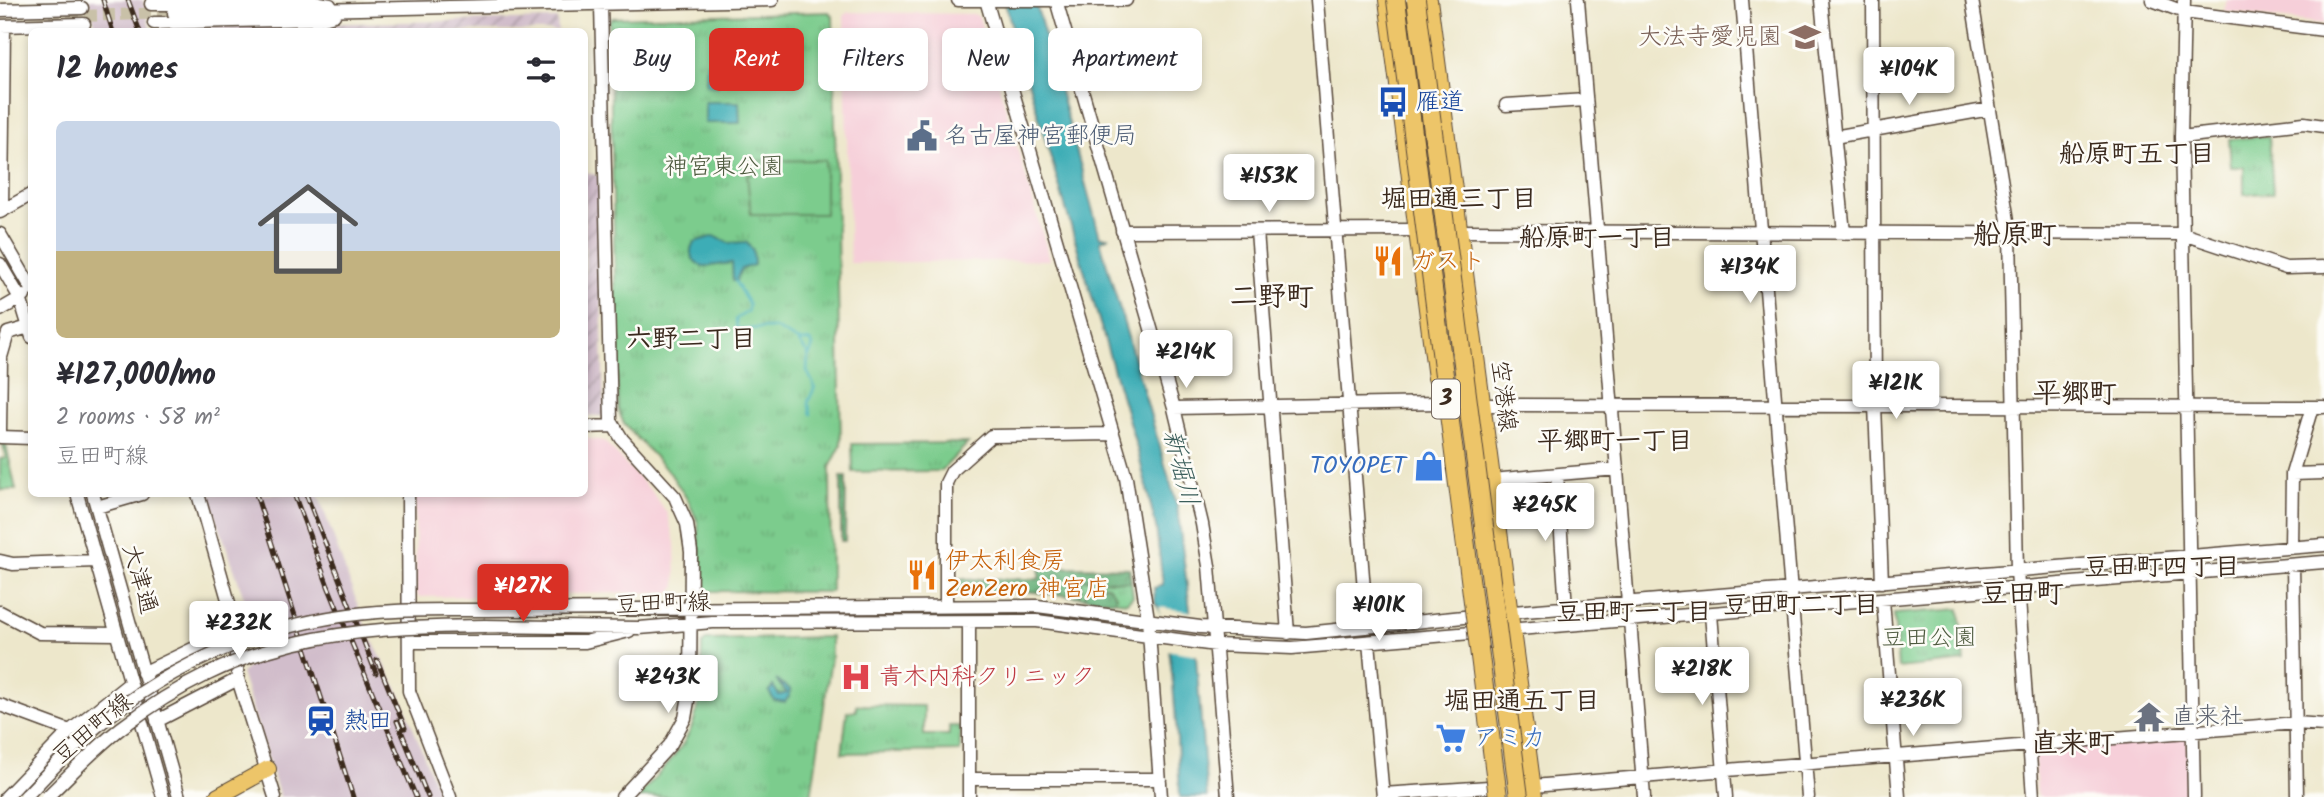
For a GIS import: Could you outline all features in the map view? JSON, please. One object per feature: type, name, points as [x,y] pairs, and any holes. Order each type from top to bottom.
[{"type":"highway","name":"3","points":[[1396,0],[1493,794]]},
{"type":"highway","points":[[1409,0],[1421,111],[1439,194]]},
{"type":"highway","name":"3","points":[[1416,0],[1439,194],[1529,793]]},
{"type":"highway","points":[[1443,374],[1454,408],[1510,797]]},
{"type":"main road","points":[[1387,0],[1415,230],[1493,794]]},
{"type":"main road","name":"空港線","points":[[1429,0],[1511,620],[1529,793]]},
{"type":"main road","points":[[217,797],[268,769]]},
{"type":"street","points":[[174,13],[351,10],[459,4],[601,5],[772,0]]},
{"type":"street","points":[[958,0],[1126,0]]},
{"type":"street","points":[[986,0],[1126,478],[1154,621],[1161,797]]},
{"type":"street","points":[[1317,0],[1367,627]]},
{"type":"street","points":[[1577,0],[1628,603]]},
{"type":"street","points":[[1742,0],[1808,797]]},
{"type":"street","points":[[1821,0],[1844,233]]},
{"type":"street","points":[[1873,0],[1875,405],[1882,582]]},
{"type":"street","points":[[1972,0],[2010,233],[2017,571],[2033,797]]},
{"type":"street","points":[[2152,0],[2324,30]]},
{"type":"street","points":[[309,1],[351,10],[320,19],[155,27],[150,2],[309,1]]},
{"type":"street","points":[[1053,1],[1174,408],[1202,524],[1216,645],[1228,797]]},
{"type":"street","points":[[0,10],[81,4],[85,28],[1,23]]},
{"type":"street","points":[[601,5],[612,426],[675,497],[687,524],[691,552],[691,690],[685,718],[670,745],[622,797]]},
{"type":"street","points":[[2184,6],[2180,137],[2194,797]]},
{"type":"street","points":[[1,23],[49,16]]},
{"type":"street","points":[[1,23],[1,211],[28,196]]},
{"type":"street","points":[[1506,105],[1586,100]]},
{"type":"street","points":[[1834,136],[1990,110]]},
{"type":"street","points":[[2180,137],[2304,123],[2324,126]]},
{"type":"street","points":[[1122,231],[2183,234],[2286,268],[2324,267]]},
{"type":"street","points":[[1257,231],[1288,633]]},
{"type":"street","points":[[0,234],[28,283]]},
{"type":"street","points":[[0,264],[19,298],[28,326]]},
{"type":"street","points":[[0,310],[28,292]]},
{"type":"street","points":[[0,431],[1,357],[8,333],[28,332]]},
{"type":"street","points":[[1174,408],[1439,403]]},
{"type":"street","points":[[1482,405],[2318,407],[2292,474],[2291,548]]},
{"type":"street","points":[[588,427],[612,426]]},
{"type":"street","points":[[946,606],[946,483],[952,471],[991,436],[1112,434]]},
{"type":"street","points":[[0,437],[28,438]]},
{"type":"street","points":[[1491,480],[1617,469]]},
{"type":"street","points":[[2292,474],[2324,473]]},
{"type":"street","points":[[1557,475],[1566,608]]},
{"type":"street","name":"大津通","points":[[77,497],[163,797]]},
{"type":"street","name":"大津通","points":[[94,497],[179,797]]},
{"type":"street","points":[[97,507],[132,497]]},
{"type":"street","points":[[199,497],[233,617],[238,679],[275,797]]},
{"type":"street","points":[[408,497],[409,691],[450,797]]},
{"type":"street","points":[[1511,620],[1566,608],[2324,545]]},
{"type":"street","points":[[0,561],[24,564],[96,561]]},
{"type":"street","points":[[1214,628],[1288,633],[1511,620],[1630,620],[2324,562]]},
{"type":"street","points":[[2293,565],[2297,797]]},
{"type":"street","points":[[1883,600],[1899,797]]},
{"type":"street","name":"豆田町線","points":[[25,796],[117,711],[161,680],[237,644],[295,625],[344,616],[377,612],[690,606],[1070,607],[1214,628]]},
{"type":"street","points":[[0,612],[40,633],[116,634]]},
{"type":"street","points":[[1711,614],[1726,797]]},
{"type":"street","points":[[1630,620],[1644,797]]},
{"type":"street","name":"豆田町線","points":[[47,797],[121,727],[166,696],[240,660],[300,640],[349,631],[485,626],[639,628],[690,624],[1037,621],[1216,645]]},
{"type":"street","points":[[969,622],[969,797]]},
{"type":"street","points":[[1216,645],[1292,648],[1369,642],[1470,624]]},
{"type":"street","points":[[409,642],[585,642],[639,628]]},
{"type":"street","points":[[143,673],[234,629]]},
{"type":"street","points":[[1369,642],[1383,796],[1493,794]]},
{"type":"street","points":[[157,721],[238,679]]},
{"type":"street","points":[[6,797],[70,731],[130,684]]},
{"type":"street","points":[[0,705],[70,731]]},
{"type":"street","points":[[1529,793],[1642,777],[1724,770],[2296,723],[2324,726]]},
{"type":"street","points":[[970,779],[1160,779]]},
{"type":"shaded area","points":[[89,0],[143,0],[150,28],[96,28]]},
{"type":"shaded area","points":[[2227,0],[2324,0],[2324,24],[2224,11]]},
{"type":"shaded area","points":[[848,12],[974,14],[979,17],[982,28],[942,28],[942,91],[1001,91],[1050,260],[850,263],[846,91],[928,91],[928,28],[844,28],[844,16]]},
{"type":"shaded area","points":[[557,19],[558,28],[164,28]]},
{"type":"shaded area","points":[[588,173],[599,176],[604,416],[588,416]]},
{"type":"shaded area","points":[[588,438],[604,441],[652,492],[667,513],[675,543],[676,587],[670,592],[419,597],[416,594],[415,497],[588,497]]},
{"type":"shaded area","points":[[209,497],[319,497],[366,628],[400,694],[440,797],[280,797],[241,673],[264,655]]},
{"type":"shaded area","points":[[2188,737],[2188,797],[2037,797],[2034,749]]},
{"type":"green space","name":"神宮東公園","points":[[829,12],[833,16],[833,28],[818,28],[818,91],[834,91],[841,446],[830,467],[831,592],[708,591],[701,586],[698,523],[689,502],[670,473],[624,424],[618,409],[611,91],[695,91],[695,28],[609,28],[612,18]]},
{"type":"green space","points":[[2269,136],[2273,193],[2244,194],[2244,167],[2231,167],[2229,139]]},
{"type":"green space","points":[[825,160],[825,214],[751,214],[747,175],[751,175],[751,161]]},
{"type":"green space","points":[[2,440],[5,440],[16,490],[0,490],[0,459],[6,458]]},
{"type":"green space","points":[[968,443],[941,471],[853,472],[852,444]]},
{"type":"green space","points":[[841,477],[846,477],[845,541],[841,541]]},
{"type":"green space","points":[[1040,567],[1129,568],[1133,596],[1127,602],[1034,592],[958,592],[954,588],[954,579],[1039,579]]},
{"type":"green space","points":[[1040,567],[1129,568],[1131,582],[1082,579],[1080,596],[1034,592],[958,592],[954,588],[954,579],[1039,579]]},
{"type":"green space","points":[[1091,585],[1108,586],[1116,596],[1114,601],[1084,597],[1086,589]]},
{"type":"green space","name":"豆田公園","points":[[1960,609],[1965,661],[1898,668],[1894,614]]},
{"type":"green space","points":[[831,637],[831,658],[811,797],[638,797],[671,760],[691,730],[700,695],[702,645],[706,640]]},
{"type":"green space","points":[[856,705],[924,706],[924,735],[949,735],[949,726],[960,726],[960,751],[842,753],[847,712],[856,711]]},
{"type":"water","name":"新堀川","points":[[1004,0],[1035,0],[1048,47],[1048,91],[1060,91],[1100,237],[1109,237],[1100,241],[1177,506],[1196,657],[1207,797],[1180,797],[1171,663],[1167,636],[1155,603],[1154,588],[1163,585],[1156,527],[1138,452],[1031,91],[1034,91],[1034,28],[1012,28]]},
{"type":"water","points":[[707,63],[709,63],[709,85],[706,85]]},
{"type":"water","points":[[705,102],[739,102],[740,123],[705,123]]},
{"type":"water","points":[[714,236],[728,243],[746,242],[753,250],[754,265],[741,269],[736,281],[733,281],[732,263],[703,267],[692,256],[694,242]]},
{"type":"water","points":[[776,680],[790,689],[790,695],[785,702],[774,700],[769,692],[773,686],[779,695],[787,693]]},
{"type":"pier","points":[[1159,607],[1194,612],[1199,655],[1166,650]]},
{"type":"waterway","points":[[735,281],[749,305],[747,312],[736,319],[737,329],[775,328],[798,341],[808,354],[807,371],[815,387],[808,402],[811,414]]},
{"type":"waterway","points":[[798,341],[810,341],[813,346],[809,356]]},
{"type":"tunnel","points":[[49,17],[174,13]]},
{"type":"railway","points":[[103,0],[112,28]]},
{"type":"railway","points":[[128,0],[138,28]]},
{"type":"railway","points":[[257,497],[353,797]]},
{"type":"railway","points":[[295,497],[328,586],[416,797]]},
{"type":"railway","points":[[307,497],[376,673]]},
{"type":"railway","points":[[377,660],[405,728]]},
{"type":"railway","points":[[397,721],[428,797]]},
{"type":"place","name":"大法寺愛児園","points":[[1805,37]]},
{"type":"place","name":"雁道","points":[[1393,102]]},
{"type":"place","name":"名古屋神宮郵便局","points":[[922,136]]},
{"type":"place","name":"ガスト","points":[[1388,261]]},
{"type":"place","name":"TOYOPET","points":[[1429,466]]},
{"type":"place","name":"伊太利食房 ZenZero 神宮店","points":[[922,575]]},
{"type":"place","name":"青木内科クリニック","points":[[856,677]]},
{"type":"place","name":"直来社","points":[[2149,717]]},
{"type":"place","name":"熱田","points":[[321,721]]},
{"type":"place","name":"アミカ","points":[[1451,738]]},
{"type":"district","name":"船原町五丁目","points":[[2137,155]]},
{"type":"district","name":"堀田通三丁目","points":[[1459,200]]},
{"type":"district","name":"船原町","points":[[2015,235]]},
{"type":"district","name":"船原町一丁目","points":[[1597,239]]},
{"type":"district","name":"二野町","points":[[1272,297]]},
{"type":"district","name":"六野二丁目","points":[[691,340]]},
{"type":"district","name":"平郷町","points":[[2075,394]]},
{"type":"district","name":"平郷町一丁目","points":[[1615,442]]},
{"type":"district","name":"豆田町四丁目","points":[[2162,568]]},
{"type":"district","name":"豆田町","points":[[2022,594]]},
{"type":"district","name":"豆田町二丁目","points":[[1801,606]]},
{"type":"district","name":"豆田町一丁目","points":[[1634,613]]},
{"type":"district","name":"堀田通五丁目","points":[[1522,702]]},
{"type":"district","name":"直来町","points":[[2073,744]]}]
